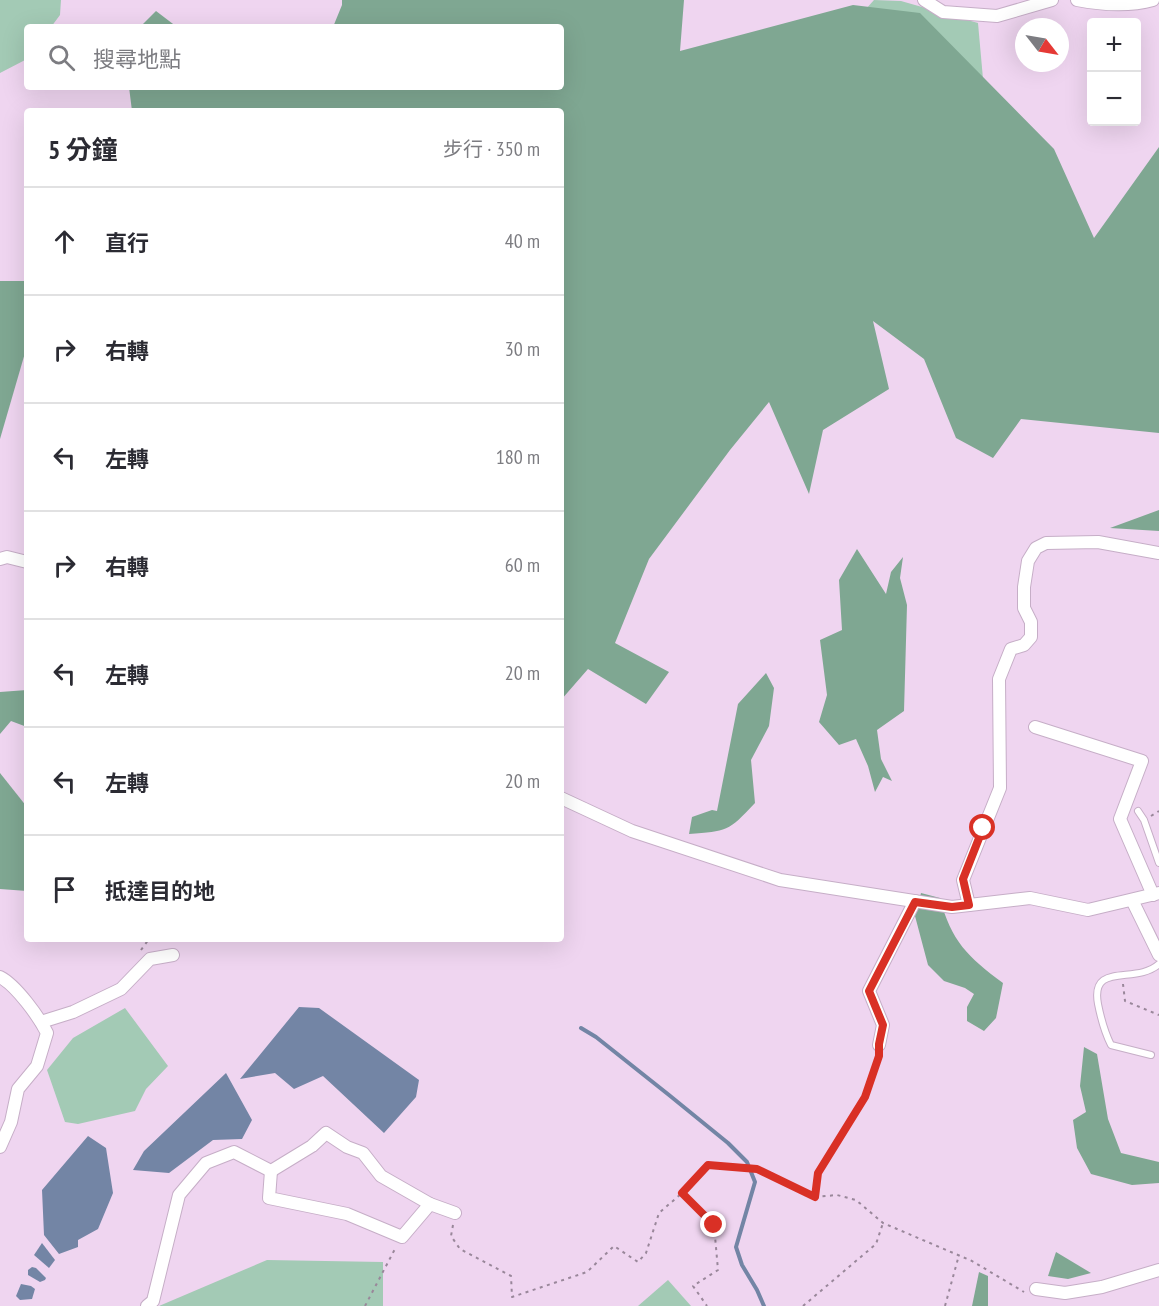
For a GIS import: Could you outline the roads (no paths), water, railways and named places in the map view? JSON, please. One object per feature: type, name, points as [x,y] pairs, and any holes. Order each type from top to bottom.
[{"type":"street","points":[[924,0],[943,12],[997,16],[1052,0]]},
{"type":"street","points":[[1077,0],[1134,5],[1153,0]]},
{"type":"street","points":[[969,905],[963,879],[1000,788],[999,679],[1011,649],[1024,645],[1031,637],[1031,622],[1024,608],[1028,561],[1036,548],[1046,543],[1098,542],[1159,553]]},
{"type":"street","points":[[0,559],[7,557],[24,561]]},
{"type":"street","points":[[564,799],[632,831],[780,880],[915,902],[952,907],[1030,898],[1088,910],[1156,894],[1120,819],[1142,761],[1035,727]]},
{"type":"street","points":[[1132,900],[1159,955]]},
{"type":"street","points":[[879,1044],[883,1025],[869,991],[915,902]]},
{"type":"street","points":[[41,1022],[73,1012],[121,989],[150,959],[173,955]]},
{"type":"street","points":[[0,977],[11,985],[47,1033],[37,1066],[18,1089],[11,1122],[0,1147]]},
{"type":"street","points":[[272,1171],[312,1146],[326,1133],[347,1147],[363,1153],[381,1176],[430,1204],[455,1213]]},
{"type":"street","points":[[147,1306],[153,1301],[179,1195],[206,1162],[234,1152],[272,1171]]},
{"type":"street","points":[[272,1171],[269,1198],[347,1214],[402,1237],[430,1204]]},
{"type":"street","points":[[1036,1289],[1065,1293],[1102,1287],[1159,1270]]},
{"type":"lane","points":[[1138,811],[1144,820],[1159,863]]},
{"type":"lane","points":[[1151,1055],[1112,1045],[1103,1029],[1096,992],[1098,984],[1105,978],[1151,971],[1159,964]]},
{"type":"water","points":[[299,1007],[319,1008],[419,1080],[416,1097],[384,1133],[323,1076],[294,1089],[275,1073],[240,1079]]},
{"type":"water","points":[[226,1073],[252,1120],[242,1139],[213,1140],[169,1173],[133,1170],[144,1151]]},
{"type":"water","points":[[88,1136],[106,1148],[113,1193],[98,1229],[78,1240],[78,1247],[59,1254],[44,1235],[42,1190]]},
{"type":"water","points":[[42,1243],[55,1260],[49,1268],[34,1255]]},
{"type":"water","points":[[32,1267],[46,1278],[45,1280],[40,1282],[28,1275],[28,1270]]},
{"type":"water","points":[[21,1284],[35,1289],[32,1299],[20,1300],[16,1296]]},
{"type":"waterway","points":[[581,1028],[596,1037],[669,1095],[728,1143],[747,1162],[755,1182],[736,1247],[742,1265],[764,1306]]}]
